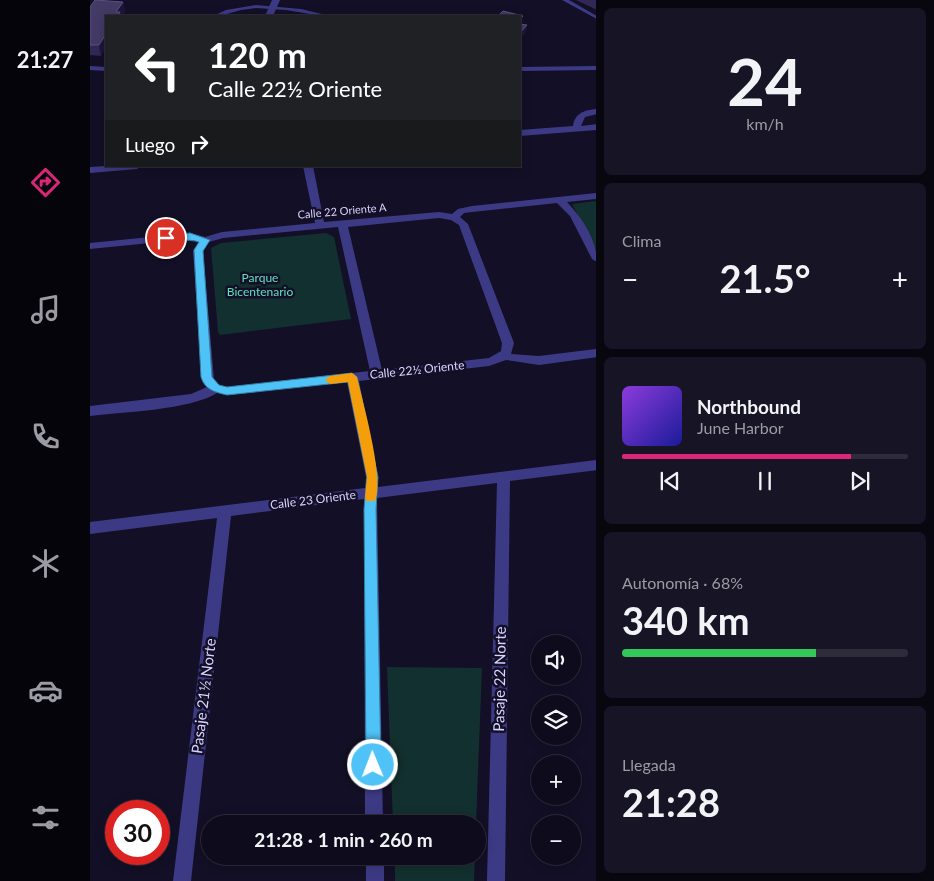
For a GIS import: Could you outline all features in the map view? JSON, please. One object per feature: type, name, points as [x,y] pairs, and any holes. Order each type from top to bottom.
[{"type":"street","points":[[269,15],[275,3]]},
{"type":"street","points":[[90,68],[105,70]]},
{"type":"street","points":[[521,69],[596,68]]},
{"type":"street","points":[[90,72],[105,70]]},
{"type":"street","points":[[577,128],[577,121],[580,116],[596,111]]},
{"type":"street","points":[[521,133],[596,127]]},
{"type":"street","points":[[90,170],[109,167]]},
{"type":"street","points":[[308,167],[320,226]]},
{"type":"street","name":"Calle 22 Oriente A","points":[[90,246],[190,236],[205,240],[222,235],[439,215],[454,216],[461,211],[472,209],[596,196]]},
{"type":"street","points":[[559,200],[574,216],[596,259]]},
{"type":"street","points":[[454,216],[463,224],[508,343],[508,352],[505,356]]},
{"type":"street","points":[[342,224],[377,374]]},
{"type":"street","points":[[205,240],[198,250],[207,377],[208,381],[215,388]]},
{"type":"street","name":"Calle 22½ Oriente","points":[[90,411],[191,399],[204,395],[215,388],[227,391],[489,362],[505,356],[518,360],[533,360],[596,353]]},
{"type":"street","points":[[352,377],[372,477],[370,509],[374,815]]},
{"type":"street","name":"Calle 23 Oriente","points":[[90,528],[596,465]]},
{"type":"street","name":"Pasaje 22 Norte","points":[[496,881],[504,476]]},
{"type":"street","name":"Pasaje 21½ Norte","points":[[182,881],[225,511]]},
{"type":"street","points":[[375,865],[375,881]]},
{"type":"lane","points":[[566,0],[596,18]]},
{"type":"lane","points":[[219,15],[237,9],[275,3],[322,15]]},
{"type":"green space","points":[[596,201],[596,251],[572,204]]},
{"type":"green space","name":"Parque Bicentenario","points":[[326,233],[334,237],[351,319],[220,335],[218,332],[211,248],[221,243]]},
{"type":"green space","points":[[387,667],[482,668],[476,815],[393,815]]},
{"type":"green space","points":[[395,865],[475,865],[474,881],[395,881]]},
{"type":"building","points":[[95,0],[123,2],[116,12],[120,12],[118,15],[105,15],[105,36],[99,45],[90,45],[90,7]]},
{"type":"building","points":[[503,11],[519,15],[499,15]]},
{"type":"building","points":[[521,24],[527,25],[521,32]]},
{"type":"slow traffic","points":[[330,380],[352,377],[372,477],[371,497]]},
{"type":"route","points":[[166,238],[196,236],[205,240],[198,250],[207,377],[208,381],[215,388],[227,391],[352,377],[372,477],[370,509],[373,765]]}]
